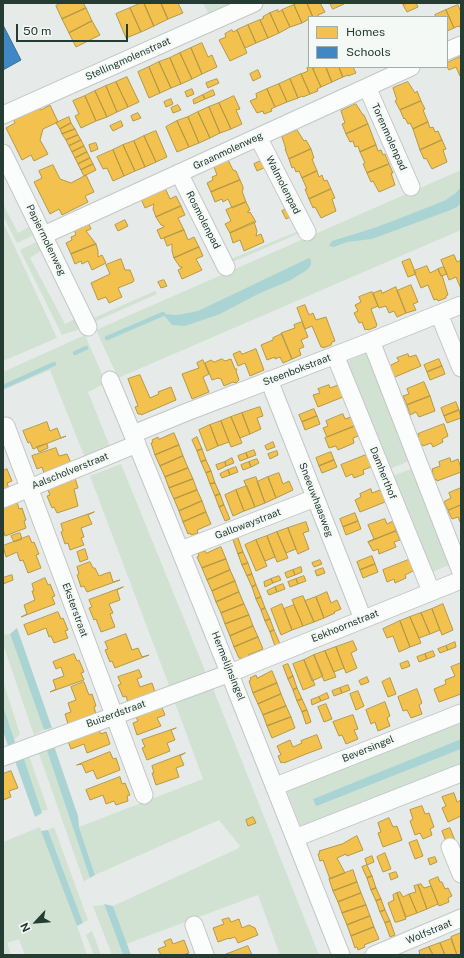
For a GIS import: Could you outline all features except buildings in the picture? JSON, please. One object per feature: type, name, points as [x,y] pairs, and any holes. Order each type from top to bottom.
[{"type":"street","name":"Stellingmolenstraat","points":[[3,115],[254,3]]},
{"type":"street","points":[[448,51],[461,45]]},
{"type":"street","name":"Graanmolenweg","points":[[44,235],[409,68]]},
{"type":"street","name":"Torenmolenpad","points":[[367,87],[411,187]]},
{"type":"street","name":"Walmolenpad","points":[[258,137],[307,232]]},
{"type":"street","name":"Papiermolenweg","points":[[3,153],[88,327]]},
{"type":"street","name":"Rosmolenpad","points":[[179,173],[226,267]]},
{"type":"street","name":"Steenbokstraat","points":[[135,439],[187,412],[461,305]]},
{"type":"street","points":[[439,314],[461,368]]},
{"type":"street","points":[[371,341],[461,572]]},
{"type":"street","name":"Damherthof","points":[[335,355],[431,591]]},
{"type":"street","name":"Hermelijnsingel","points":[[110,380],[181,550],[276,786],[341,955]]},
{"type":"street","name":"Sneeuwhaasweg","points":[[269,380],[363,619]]},
{"type":"street","name":"Eksterstraat","points":[[6,426],[144,794]]},
{"type":"street","name":"Aalscholverstraat","points":[[3,498],[30,488],[135,439]]},
{"type":"street","name":"Gallowaystraat","points":[[181,550],[315,498]]},
{"type":"street","name":"Eekhoornstraat","points":[[230,673],[461,580]]},
{"type":"street","name":"Buizerdstraat","points":[[3,757],[230,673]]},
{"type":"street","name":"Beversingel","points":[[276,786],[461,713]]},
{"type":"street","points":[[295,838],[461,773]]},
{"type":"street","points":[[450,847],[461,874]]},
{"type":"street","name":"Wolfstraat","points":[[374,955],[461,918]]},
{"type":"street","points":[[194,925],[205,955]]},
{"type":"green space","points":[[203,3],[234,3],[209,15]]},
{"type":"green space","points":[[461,170],[461,230],[118,378],[96,330]]},
{"type":"green space","points":[[3,204],[18,233],[29,227],[32,236],[17,243],[3,216]]},
{"type":"green space","points":[[3,222],[57,338],[3,361]]},
{"type":"green space","points":[[301,230],[302,232],[228,264],[226,261]]},
{"type":"green space","points":[[38,241],[42,250],[30,258],[65,324],[75,319],[80,329],[62,335],[20,250]]},
{"type":"green space","points":[[155,291],[157,294],[94,322],[91,319]]},
{"type":"green space","points":[[85,335],[106,383],[88,392],[110,447],[85,458],[50,370],[3,390],[3,372]]},
{"type":"green space","points":[[368,352],[412,460],[387,470],[344,363]]},
{"type":"green space","points":[[121,464],[206,673],[170,688],[90,476]]},
{"type":"green space","points":[[413,468],[449,565],[430,573],[390,477]]},
{"type":"green space","points":[[10,634],[44,730],[34,735],[3,644],[3,635]]},
{"type":"green space","points":[[3,681],[20,734],[14,740],[3,706]]},
{"type":"green space","points":[[212,686],[319,955],[280,955],[258,895],[126,944],[113,906],[237,849],[240,846],[219,820],[95,875],[79,827],[203,779],[174,700]]},
{"type":"green space","points":[[461,723],[461,739],[313,799],[317,806],[461,749],[461,767],[302,830],[287,791]]},
{"type":"green space","points":[[46,748],[90,877],[84,882],[38,751]]},
{"type":"green space","points":[[28,753],[48,810],[41,811],[23,757]]},
{"type":"green space","points":[[40,827],[87,955],[25,955],[19,939],[7,943],[11,955],[3,955],[3,842]]},
{"type":"green space","points":[[54,827],[88,920],[83,923],[48,830]]},
{"type":"green space","points":[[104,905],[123,955],[112,955],[93,906]]},
{"type":"green space","points":[[92,931],[101,955],[94,955],[86,935]]},
{"type":"water","points":[[461,187],[461,203],[457,207],[372,239],[347,242],[334,247],[329,246],[332,241],[377,227],[444,201],[456,193]]},
{"type":"water","points":[[309,258],[311,260],[311,265],[307,270],[289,281],[260,293],[220,314],[185,326],[172,325],[163,314],[178,315],[198,311]]},
{"type":"water","points":[[17,628],[52,728],[44,730],[10,634]]},
{"type":"water","points":[[3,706],[15,742],[8,746],[3,731]]},
{"type":"water","points":[[461,739],[461,749],[316,806],[313,799]]},
{"type":"water","points":[[53,743],[78,816],[79,827],[95,875],[90,878],[46,748]]},
{"type":"water","points":[[23,756],[42,813],[35,817],[15,761]]},
{"type":"water","points":[[48,830],[83,923],[77,926],[41,831]]},
{"type":"water","points":[[104,904],[113,906],[131,955],[123,955]]},
{"type":"waterway","points":[[107,338],[163,314]]},
{"type":"waterway","points":[[75,353],[86,348]]},
{"type":"waterway","points":[[3,387],[54,364]]}]
